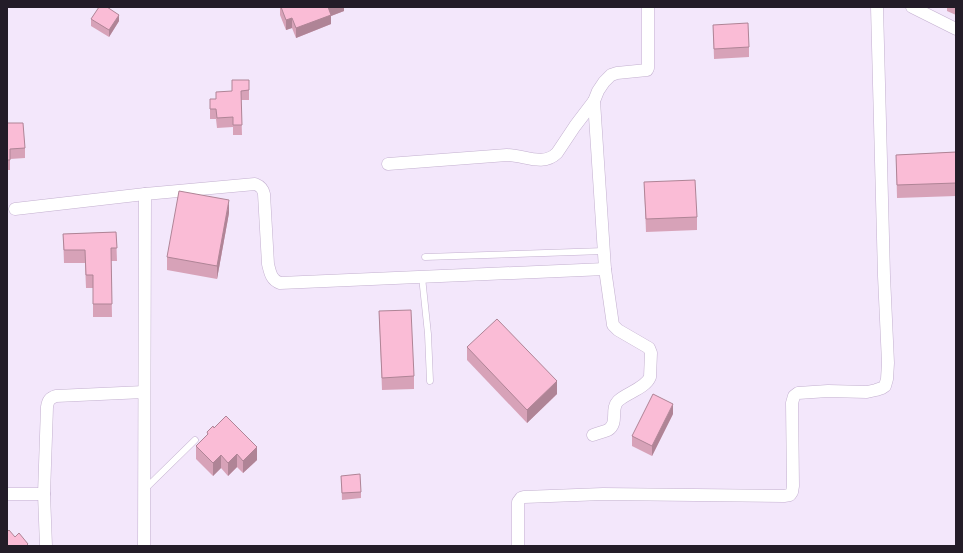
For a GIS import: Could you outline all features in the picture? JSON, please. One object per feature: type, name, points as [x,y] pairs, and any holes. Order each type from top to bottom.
[{"type":"street","points":[[388,164],[507,155],[536,160],[547,159],[553,156],[557,153],[594,101],[604,82],[611,75],[647,70],[648,7]]},
{"type":"street","points":[[518,546],[518,502],[524,497],[603,494],[790,495],[793,486],[792,403],[794,396],[796,394],[809,392],[867,392],[885,386],[888,379],[888,364],[884,276],[877,7]]},
{"type":"street","points":[[912,7],[956,29]]},
{"type":"street","points":[[593,435],[609,429],[613,424],[614,408],[616,403],[622,397],[646,384],[649,380],[651,353],[649,348],[618,330],[613,325],[605,269],[594,101]]},
{"type":"street","points":[[15,209],[145,194],[255,184],[263,190],[264,194],[268,264],[270,274],[273,279],[280,283],[605,269]]},
{"type":"street","points":[[144,546],[145,194]]},
{"type":"street","points":[[46,546],[44,494],[48,401],[56,396],[144,392]]},
{"type":"street","points":[[7,494],[44,494]]},
{"type":"lane","points":[[425,257],[604,251]]},
{"type":"lane","points":[[422,277],[428,334],[430,381]]},
{"type":"lane","points":[[144,490],[195,440]]},
{"type":"building","points":[[99,7],[107,7],[119,15],[109,30],[91,19]]},
{"type":"building","points":[[281,7],[328,7],[331,15],[296,28],[292,18],[286,20]]},
{"type":"building","points":[[748,23],[749,47],[714,49],[713,25]]},
{"type":"building","points":[[232,80],[249,80],[249,90],[241,91],[242,125],[233,125],[233,117],[217,118],[216,109],[210,109],[210,99],[216,99],[216,92],[232,91]]},
{"type":"building","points":[[7,123],[23,123],[25,148],[10,149],[10,160],[7,160]]},
{"type":"building","points":[[956,152],[956,183],[897,185],[896,155]]},
{"type":"building","points":[[695,180],[697,217],[646,219],[644,182]]},
{"type":"building","points":[[179,191],[229,200],[217,266],[167,257]]},
{"type":"building","points":[[116,232],[117,248],[111,248],[112,304],[93,304],[93,275],[86,275],[85,250],[64,250],[63,234]]},
{"type":"building","points":[[411,310],[414,376],[382,378],[379,311]]},
{"type":"building","points":[[497,319],[557,381],[527,410],[467,347]]},
{"type":"building","points":[[653,394],[673,404],[652,446],[632,436]]},
{"type":"building","points":[[226,416],[257,447],[243,461],[237,454],[228,463],[221,455],[213,463],[196,446],[208,434],[207,432],[213,426],[214,428]]},
{"type":"building","points":[[360,474],[361,492],[342,493],[341,476]]},
{"type":"building","points":[[9,530],[15,537],[19,533],[28,546],[7,546],[7,532]]}]
